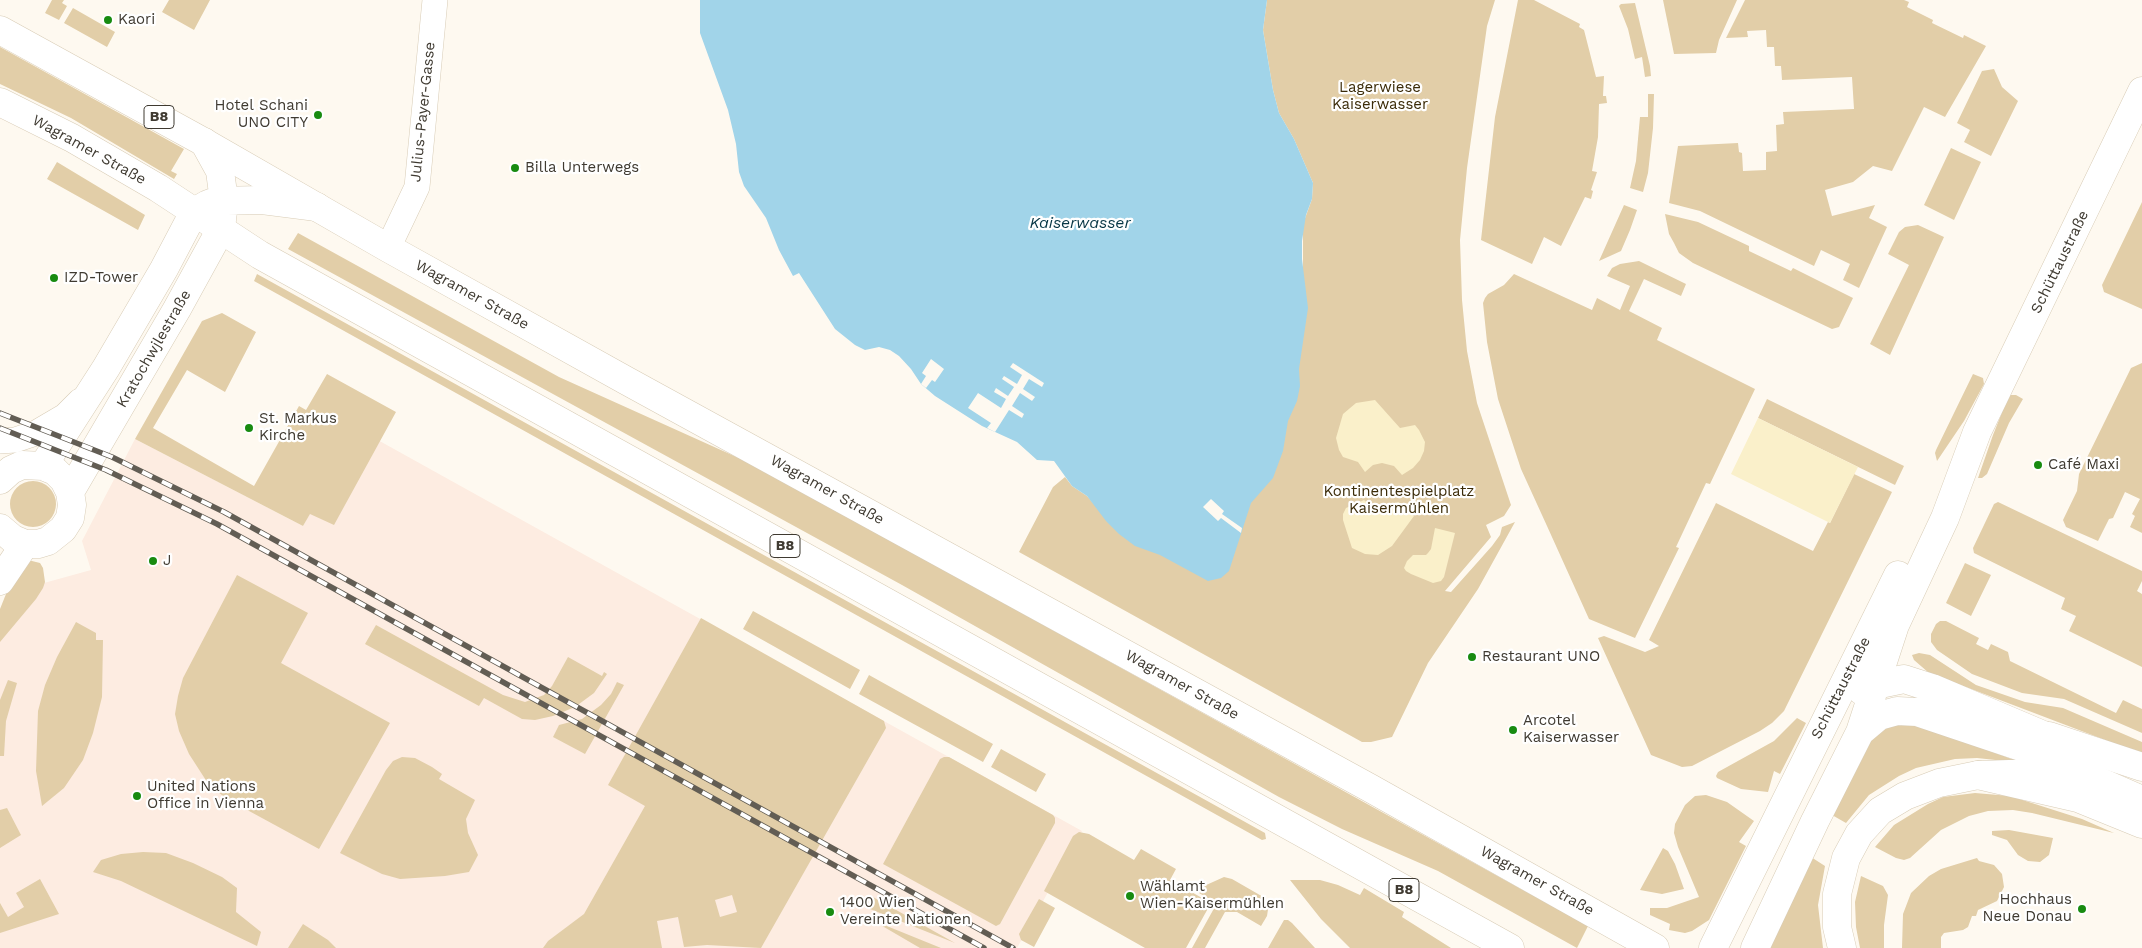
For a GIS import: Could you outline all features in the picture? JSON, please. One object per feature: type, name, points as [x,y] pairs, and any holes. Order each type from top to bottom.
[{"type":"main road","name":"Wagramer Straße","points":[[0,30],[204,142],[388,248],[1370,788],[1655,948]]},
{"type":"main road","name":"Schüttaustraße","points":[[1712,948],[1826,716],[1881,633],[1934,504],[1977,432],[2142,92]]},
{"type":"main road","name":"Wagramer Straße","points":[[0,102],[72,138],[158,188],[268,259],[1510,948]]},
{"type":"main road","name":"Kratochwjlestraße","points":[[70,492],[177,309],[221,229],[224,201],[220,171],[204,142]]},
{"type":"main road","points":[[194,212],[208,204],[224,201],[262,200],[316,207]]},
{"type":"main road","name":"Kratochwjlestraße","points":[[43,466],[106,368],[164,269],[194,212]]},
{"type":"main road","points":[[0,581],[7,536],[38,544],[48,541],[63,529],[70,518],[72,505],[70,492],[64,480],[55,471],[43,466],[22,465],[4,470]]},
{"type":"main road","points":[[1881,633],[1871,652],[1880,680],[1902,702],[1917,712],[2021,747],[2142,800]]},
{"type":"main road","points":[[1881,633],[1897,661],[1908,674],[1932,688]]},
{"type":"main road","points":[[1826,716],[1853,696],[1880,680],[1904,679],[1932,688],[2049,736],[2142,780]]},
{"type":"main road","name":"Schüttaustraße","points":[[1755,948],[1815,821],[1860,732],[1880,680]]},
{"type":"main road","points":[[1860,732],[1879,716],[1897,711],[1917,712]]},
{"type":"main road","points":[[2049,736],[2142,767]]},
{"type":"main road","points":[[1842,948],[1837,927],[1837,894],[1846,858],[1859,834],[1880,812],[1905,796],[1939,783],[1978,774],[2041,773],[2102,784]]},
{"type":"main road","points":[[1978,774],[2078,798],[2142,824]]},
{"type":"street","name":"Julius-Payer-Gasse","points":[[388,248],[417,187],[435,0]]},
{"type":"street","name":"Kratochwjlestraße","points":[[0,441],[15,440],[36,433],[65,416],[92,388],[106,368]]},
{"type":"shaded area","points":[[358,429],[1082,831],[1017,948],[0,948],[0,639],[44,583],[91,570],[82,541],[135,439],[303,526]]},
{"type":"green space","points":[[52,0],[64,0],[62,3],[67,6],[59,20],[45,13]]},
{"type":"green space","points":[[169,0],[210,0],[194,30],[162,12]]},
{"type":"green space","name":"Lagerwiese Kaiserwasser","points":[[1267,0],[1495,0],[1487,26],[1467,168],[1460,240],[1462,300],[1467,351],[1477,403],[1511,505],[1504,516],[1486,525],[1491,537],[1445,591],[1451,592],[1492,546],[1500,535],[1502,527],[1515,522],[1478,589],[1428,663],[1392,737],[1371,742],[1362,742],[1019,552],[1053,487],[1065,477],[1072,486],[1087,496],[1094,504],[1303,268],[1303,224],[1312,199],[1313,183],[1294,139],[1279,113],[1273,90],[1263,30]]},
{"type":"green space","points":[[1518,0],[1534,0],[1580,24],[1579,27],[1584,30],[1596,77],[1604,76],[1603,96],[1606,96],[1607,103],[1599,104],[1598,137],[1592,171],[1597,172],[1591,190],[1593,191],[1591,199],[1585,197],[1561,246],[1544,237],[1532,264],[1481,240],[1495,117]]},
{"type":"green space","points":[[1663,0],[1737,0],[1719,40],[1716,53],[1674,54]]},
{"type":"green space","points":[[1745,0],[1904,0],[1909,2],[1907,7],[1933,20],[1932,23],[1963,38],[1964,35],[1986,46],[1945,117],[1924,107],[1892,171],[1873,166],[1853,182],[1825,190],[1832,216],[1875,205],[1869,218],[1887,227],[1859,288],[1843,280],[1850,264],[1821,250],[1814,266],[1700,211],[1669,203],[1678,146],[1738,143],[1739,152],[1742,153],[1743,171],[1766,170],[1766,152],[1777,151],[1776,125],[1784,124],[1783,112],[1854,109],[1852,77],[1782,80],[1781,66],[1775,66],[1774,47],[1767,47],[1766,30],[1747,31],[1748,37],[1726,38]]},
{"type":"green space","points":[[1635,3],[1651,76],[1645,77],[1642,57],[1635,59],[1628,29],[1619,6],[1621,4]]},
{"type":"green space","points":[[73,8],[115,32],[107,47],[64,23]]},
{"type":"green space","points":[[0,47],[184,149],[171,171],[177,174],[174,179],[71,118],[0,84]]},
{"type":"green space","points":[[1994,69],[2002,87],[2018,101],[1991,156],[1964,142],[1970,130],[1957,123],[1982,71]]},
{"type":"green space","points":[[1648,94],[1654,94],[1653,128],[1648,173],[1643,192],[1630,188],[1636,161],[1640,117],[1648,117]]},
{"type":"green space","points":[[1951,148],[1981,162],[1954,220],[1924,205]]},
{"type":"green space","points":[[57,162],[145,215],[138,230],[47,179]]},
{"type":"green space","points":[[2142,202],[2142,309],[2104,292],[2102,285]]},
{"type":"green space","points":[[1624,205],[1637,210],[1621,251],[1599,261]]},
{"type":"green space","points":[[1665,214],[1698,222],[1749,246],[1749,251],[1791,271],[1793,268],[1853,298],[1839,327],[1832,329],[1693,263],[1679,253],[1669,234]]},
{"type":"green space","points":[[1918,225],[1944,237],[1890,355],[1870,344],[1909,265],[1888,254],[1899,232],[1905,227]]},
{"type":"green space","points":[[298,233],[559,377],[752,464],[1588,926],[1577,948],[1438,871],[1342,829],[1279,797],[902,585],[288,249]]},
{"type":"green space","points":[[1639,261],[1686,284],[1681,296],[1644,279],[1629,311],[1662,328],[1657,340],[1755,389],[1710,484],[1706,483],[1676,547],[1679,548],[1635,638],[1589,619],[1521,469],[1498,399],[1487,342],[1483,303],[1488,294],[1504,285],[1514,274],[1592,310],[1597,298],[1620,310],[1630,286],[1607,276],[1612,268],[1620,264]]},
{"type":"green space","points":[[257,274],[1265,833],[1266,839],[1262,840],[254,281]]},
{"type":"green space","points":[[222,313],[256,332],[225,392],[187,370],[153,428],[254,486],[299,406],[306,410],[327,374],[396,412],[334,525],[310,514],[303,526],[135,439],[202,321]]},
{"type":"green space","points":[[2142,363],[2142,533],[2130,527],[2135,516],[2132,514],[2140,499],[2125,492],[2113,518],[2109,519],[2098,541],[2066,527],[2063,520],[2077,491],[2079,474],[2131,368]]},
{"type":"green space","points":[[1973,374],[1983,378],[1984,384],[1964,421],[1937,461],[1936,450]]},
{"type":"green space","points":[[2009,395],[2016,395],[2023,399],[2009,423],[1987,474],[1982,478],[1978,478],[1993,435]]},
{"type":"green space","points":[[1767,399],[1904,466],[1895,485],[1758,418]]},
{"type":"green space","points":[[1854,474],[1892,492],[1784,711],[1772,723],[1760,731],[1692,766],[1682,767],[1651,755],[1598,638],[1604,636],[1645,652],[1659,646],[1649,640],[1716,503],[1813,551],[1828,522],[1830,523]]},
{"type":"green space","points":[[33,481],[46,485],[52,491],[56,504],[52,517],[46,523],[33,527],[20,523],[14,517],[10,504],[14,491],[20,485]]},
{"type":"green space","points":[[1998,502],[2142,571],[2142,581],[2137,591],[2142,594],[2142,667],[2069,631],[2076,616],[2061,609],[2065,598],[1974,553],[1973,548],[1994,504]]},
{"type":"green space","points":[[28,560],[40,563],[43,568],[45,582],[43,588],[0,642],[0,609],[14,574]]},
{"type":"green space","points":[[1965,563],[1991,575],[1971,616],[1946,603]]},
{"type":"green space","points":[[237,575],[308,613],[281,663],[390,723],[319,849],[227,799],[209,785],[189,754],[179,731],[175,714],[183,678]]},
{"type":"green space","points":[[753,611],[860,670],[850,689],[743,629]]},
{"type":"green space","points":[[701,618],[884,721],[886,728],[761,948],[707,945],[684,947],[678,917],[657,921],[662,948],[543,948],[548,941],[584,914],[645,806],[608,785]],"holes":[[[732,895],[737,912],[720,917],[715,900]]]},
{"type":"green space","points":[[1940,621],[1946,621],[1979,638],[1976,644],[1988,650],[1991,644],[2008,652],[2010,661],[2116,713],[2123,700],[2142,709],[2142,733],[2064,699],[2022,693],[1972,674],[1937,650],[1931,642],[1931,634],[1936,624]]},
{"type":"green space","points":[[76,622],[96,633],[96,640],[103,640],[102,697],[93,733],[83,760],[64,788],[42,806],[36,771],[38,711],[45,685],[57,657]]},
{"type":"green space","points":[[376,625],[503,695],[525,702],[544,695],[552,686],[568,657],[602,676],[604,672],[607,674],[594,693],[575,707],[553,716],[535,720],[522,719],[484,698],[479,706],[365,644]]},
{"type":"green space","points":[[1919,653],[1930,655],[1976,685],[2025,702],[2063,708],[2142,742],[2142,754],[1929,673],[1914,660],[1912,655]]},
{"type":"green space","points":[[869,675],[993,744],[983,762],[859,694]]},
{"type":"green space","points":[[8,680],[17,683],[6,721],[4,756],[0,756],[0,700]]},
{"type":"green space","points":[[617,682],[624,685],[585,754],[553,737],[559,725],[582,719],[601,705],[611,694]]},
{"type":"green space","points":[[1797,718],[1806,723],[1780,774],[1774,771],[1768,792],[1741,789],[1717,778],[1718,772],[1774,741]]},
{"type":"green space","points":[[1906,721],[1965,741],[2014,760],[2014,762],[1977,758],[1955,759],[1916,768],[1899,776],[1869,795],[1846,823],[1832,815],[1869,740],[1880,728]]},
{"type":"green space","points":[[1001,749],[1046,774],[1036,792],[991,767]]},
{"type":"green space","points":[[402,757],[415,758],[432,767],[442,774],[439,779],[475,800],[466,819],[468,833],[478,855],[469,872],[445,876],[400,879],[382,874],[340,853],[386,770],[393,761]]},
{"type":"green space","points":[[949,757],[1053,815],[1055,818],[1055,823],[1000,924],[996,926],[883,864],[940,759]]},
{"type":"green space","points":[[1975,793],[2010,796],[2082,819],[2114,833],[2032,813],[2013,810],[1988,811],[1969,816],[1941,830],[1910,858],[1904,860],[1875,847],[1894,825],[1928,804],[1943,797]]},
{"type":"green space","points":[[1706,795],[1727,802],[1754,821],[1739,842],[1746,846],[1709,920],[1692,931],[1685,933],[1669,930],[1670,924],[1650,915],[1650,908],[1667,908],[1699,897],[1674,833],[1675,824],[1685,805],[1695,796]]},
{"type":"green space","points":[[7,808],[21,835],[0,848],[0,810]]},
{"type":"green space","points":[[2009,830],[2053,838],[2049,855],[2040,862],[2028,861],[2018,855],[2007,840],[1992,835],[1992,831]]},
{"type":"green space","name":"Wählamt Wien-Kaisermühlen","points":[[1079,832],[1089,834],[1134,860],[1141,849],[1176,869],[1170,880],[1211,903],[1186,948],[1145,948],[1044,891],[1073,836]]},
{"type":"green space","points":[[1663,848],[1668,851],[1675,864],[1684,889],[1662,894],[1640,890]]},
{"type":"green space","points":[[143,852],[166,853],[193,863],[222,877],[237,888],[236,912],[261,932],[257,946],[121,881],[93,872],[101,860],[121,854]]},
{"type":"green space","points":[[1811,857],[1825,866],[1818,905],[1823,948],[1767,948]]},
{"type":"green space","points":[[1977,858],[1979,861],[1994,865],[2002,874],[2004,887],[1997,901],[1978,910],[1976,916],[1972,916],[1968,927],[1963,930],[1944,933],[1941,937],[1941,948],[1902,948],[1903,914],[1911,893],[1929,876],[1941,869]]},
{"type":"green space","points":[[1861,876],[1883,886],[1888,895],[1884,925],[1884,948],[1860,948],[1856,927],[1855,902]]},
{"type":"green space","points":[[1224,877],[1232,879],[1265,898],[1269,903],[1267,916],[1261,926],[1237,912],[1225,912],[1205,948],[1192,948],[1217,903],[1199,893],[1204,886]]},
{"type":"green space","points":[[40,879],[59,914],[0,933],[0,903],[8,917],[24,907],[16,893]]},
{"type":"green space","points":[[1290,880],[1320,880],[1338,885],[1360,895],[1364,888],[1404,912],[1402,917],[1451,948],[1350,948],[1321,919]]},
{"type":"green space","points":[[873,897],[955,943],[860,905],[864,898]]},
{"type":"green space","points":[[1039,899],[1055,908],[1034,947],[1021,940],[1019,934]]},
{"type":"green space","points":[[872,920],[941,948],[920,948]]},
{"type":"green space","points":[[1284,920],[1292,923],[1315,948],[1268,948]]},
{"type":"green space","points":[[303,924],[328,940],[336,948],[288,948]]},
{"type":"sand","points":[[1375,400],[1400,428],[1415,425],[1425,442],[1420,460],[1413,468],[1402,475],[1394,466],[1382,463],[1373,465],[1365,472],[1358,462],[1343,457],[1339,450],[1336,438],[1343,414],[1356,403]]},
{"type":"sand","points":[[1758,418],[1858,467],[1830,523],[1731,474]]},
{"type":"sand","points":[[1364,500],[1371,506],[1383,509],[1398,502],[1414,516],[1392,546],[1378,555],[1365,554],[1352,548],[1343,520],[1346,508]]},
{"type":"sand","points":[[1435,528],[1455,533],[1444,577],[1441,581],[1433,583],[1411,574],[1404,568],[1407,561],[1413,555],[1426,555],[1428,553],[1431,549]]},
{"type":"water","name":"Kaiserwasser","points":[[700,0],[1267,0],[1263,30],[1273,90],[1279,113],[1294,139],[1313,183],[1312,199],[1306,215],[1302,241],[1302,259],[1308,308],[1299,369],[1300,386],[1297,401],[1288,421],[1283,451],[1273,478],[1251,503],[1229,571],[1221,578],[1208,581],[1160,555],[1135,546],[1106,521],[1087,496],[1072,486],[1054,461],[1037,460],[1017,442],[982,426],[935,396],[921,384],[899,356],[890,350],[879,347],[865,350],[855,345],[835,329],[799,273],[793,276],[779,250],[766,218],[744,186],[739,172],[736,144],[728,110],[700,33]]},
{"type":"pier","points":[[931,359],[944,369],[935,382],[932,380],[926,388],[921,384],[926,376],[922,373]]},
{"type":"pier","points":[[1013,363],[1044,383],[1042,387],[1029,379],[1023,389],[1035,397],[1032,401],[1020,393],[1012,406],[1024,414],[1022,418],[1009,410],[995,432],[987,428],[991,423],[968,408],[978,393],[1001,408],[1006,399],[994,392],[996,388],[1008,396],[1014,387],[1002,379],[1004,376],[1017,384],[1022,375],[1010,367]]},
{"type":"pier","points":[[1211,499],[1224,511],[1222,514],[1242,528],[1241,533],[1221,518],[1218,521],[1203,507]]},
{"type":"railway","points":[[0,413],[112,457],[224,512],[1013,948]]},
{"type":"railway","points":[[0,428],[106,470],[217,524],[984,948]]},
{"type":"place","name":"Kaori","points":[[108,20]]},
{"type":"place","name":"Hotel Schani UNO CITY","points":[[318,115]]},
{"type":"place","name":"Billa Unterwegs","points":[[515,168]]},
{"type":"place","name":"IZD-Tower","points":[[54,278]]},
{"type":"place","name":"St. Markus Kirche","points":[[249,428]]},
{"type":"place","name":"Café Maxi","points":[[2038,465]]},
{"type":"place","name":"J","points":[[153,561]]},
{"type":"place","name":"Restaurant UNO","points":[[1472,657]]},
{"type":"place","name":"Arcotel Kaiserwasser","points":[[1513,730]]},
{"type":"place","name":"United Nations Office in Vienna","points":[[137,796]]},
{"type":"place","name":"Wählamt Wien-Kaisermühlen","points":[[1130,896]]},
{"type":"place","name":"Hochhaus Neue Donau","points":[[2082,909]]},
{"type":"place","name":"1400 Wien Vereinte Nationen","points":[[830,912]]},
{"type":"park label","name":"Kontinentespielplatz Kaisermühlen","points":[[1399,500]]}]
